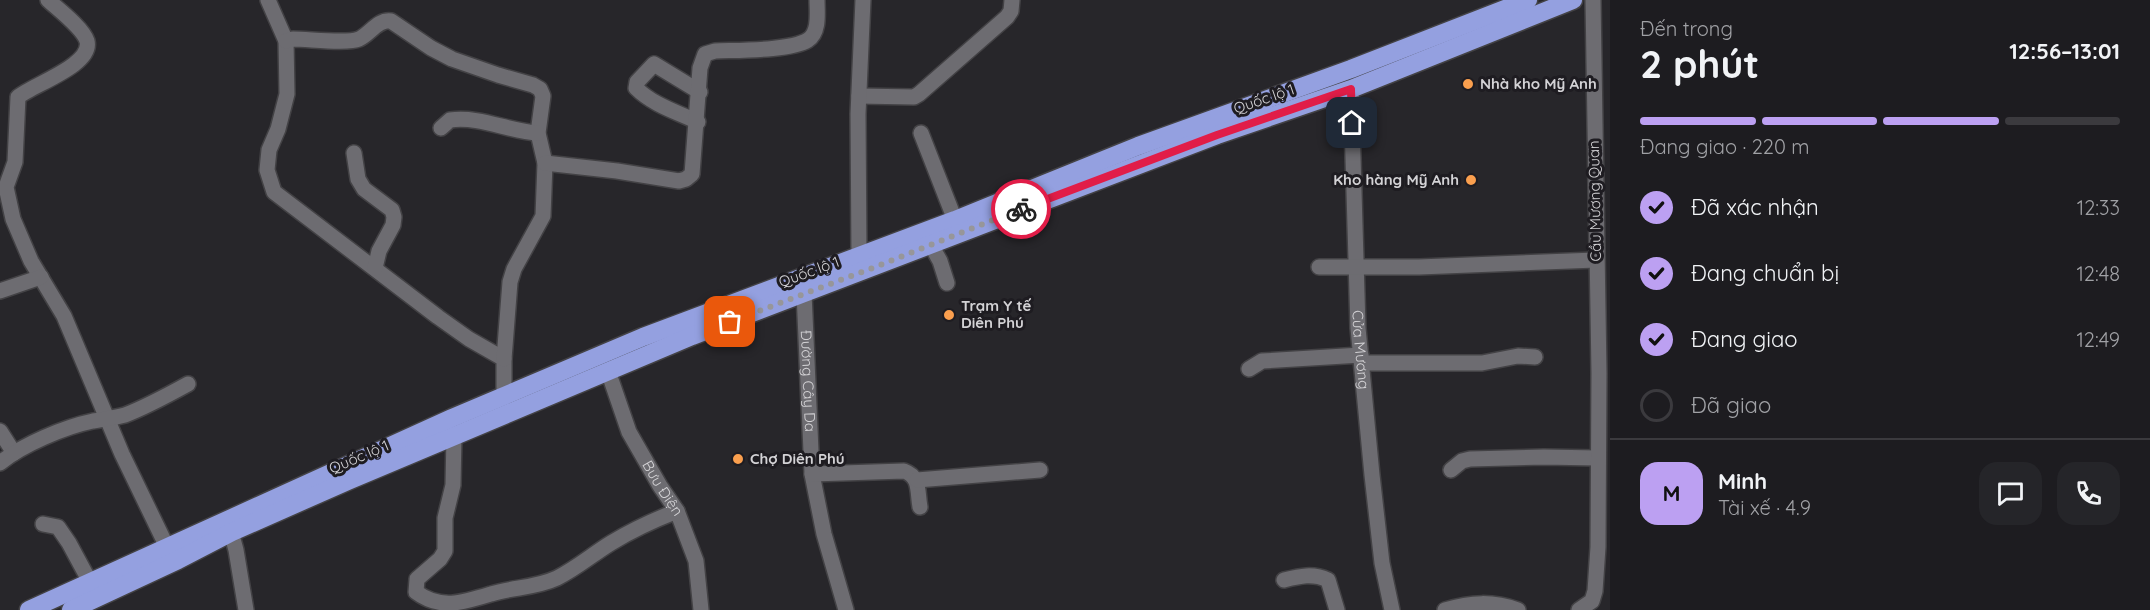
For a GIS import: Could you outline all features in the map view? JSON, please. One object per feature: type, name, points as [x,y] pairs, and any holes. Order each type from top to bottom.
[{"type":"highway","name":"Quốc lộ 1","points":[[71,610],[178,560],[230,525],[504,394],[685,321],[955,220],[1138,146],[1351,69],[1528,0]]},
{"type":"highway","name":"Quốc lộ 1","points":[[29,610],[167,547],[350,480],[608,371],[804,293],[1217,135],[1351,89],[1573,0]]},
{"type":"street","points":[[48,0],[79,29],[87,40],[87,50],[82,59],[18,97],[15,162],[6,187],[13,219],[31,261],[64,316],[122,454],[167,547]]},
{"type":"street","points":[[268,0],[286,41],[287,94],[267,159],[269,182],[274,192],[461,334],[504,359]]},
{"type":"street","points":[[545,163],[679,181],[686,179],[692,174],[698,122],[700,68],[705,54],[715,51],[784,46],[809,39],[815,31],[818,15],[816,0]]},
{"type":"street","points":[[859,255],[859,96],[863,0]]},
{"type":"street","points":[[859,96],[914,97],[920,94],[1007,17],[1011,11],[1012,0]]},
{"type":"street","name":"Cầu Mương Quan","points":[[1590,607],[1595,591],[1598,547],[1597,458],[1604,374],[1596,260],[1593,0]]},
{"type":"street","points":[[286,41],[293,39],[353,40],[364,36],[381,23],[391,21],[452,59],[540,89],[543,104],[538,133],[545,163],[543,216],[514,269],[510,282],[504,359],[504,394]]},
{"type":"street","points":[[698,122],[657,103],[636,88],[637,82],[654,64],[700,92]]},
{"type":"street","name":"Cửa Mương","points":[[1351,89],[1355,266],[1362,359],[1382,563],[1392,610]]},
{"type":"street","points":[[441,128],[450,120],[468,119],[538,133]]},
{"type":"street","points":[[921,132],[955,220]]},
{"type":"street","points":[[354,153],[358,178],[364,189],[392,210],[394,217],[393,225],[380,251],[375,268]]},
{"type":"street","points":[[931,245],[940,261],[947,283]]},
{"type":"street","points":[[1318,267],[1419,267],[1596,260]]},
{"type":"street","points":[[0,291],[41,277]]},
{"type":"street","name":"Đường Cây Da","points":[[804,293],[812,474],[824,534],[846,610]]},
{"type":"street","points":[[1249,369],[1262,361],[1362,359],[1482,363],[1518,356],[1535,357]]},
{"type":"street","name":"Bưu Điện","points":[[608,371],[629,432],[660,486],[678,511],[696,561],[701,610]]},
{"type":"street","points":[[0,464],[14,453],[69,429],[128,414],[188,384]]},
{"type":"street","points":[[0,431],[14,453]]},
{"type":"street","points":[[454,436],[453,485],[444,518],[445,550],[440,559],[416,582],[416,591],[421,598],[433,605],[446,608],[459,606],[493,593],[550,581],[630,532],[678,511]]},
{"type":"street","points":[[1451,470],[1462,461],[1470,459],[1597,458]]},
{"type":"street","points":[[812,474],[895,470],[910,473],[917,480],[920,507]]},
{"type":"street","points":[[917,480],[1040,470]]},
{"type":"street","points":[[43,524],[58,527],[90,582]]},
{"type":"street","points":[[230,525],[246,610]]},
{"type":"street","points":[[1284,580],[1306,575],[1319,576],[1328,580],[1337,610]]},
{"type":"street","points":[[1446,610],[1462,605],[1492,603],[1518,610]]},
{"type":"way so far","points":[[730,322],[1021,209]]},
{"type":"place","name":"Nhà kho Mỹ Anh","points":[[1468,84]]},
{"type":"place","name":"Kho hàng Mỹ Anh","points":[[1471,180]]},
{"type":"place","name":"Trạm Y tế Diên Phú","points":[[949,315]]},
{"type":"place","name":"Chợ Diên Phú","points":[[738,459]]},
{"type":"route","points":[[1021,209],[1217,135],[1351,89],[1352,123]]}]
